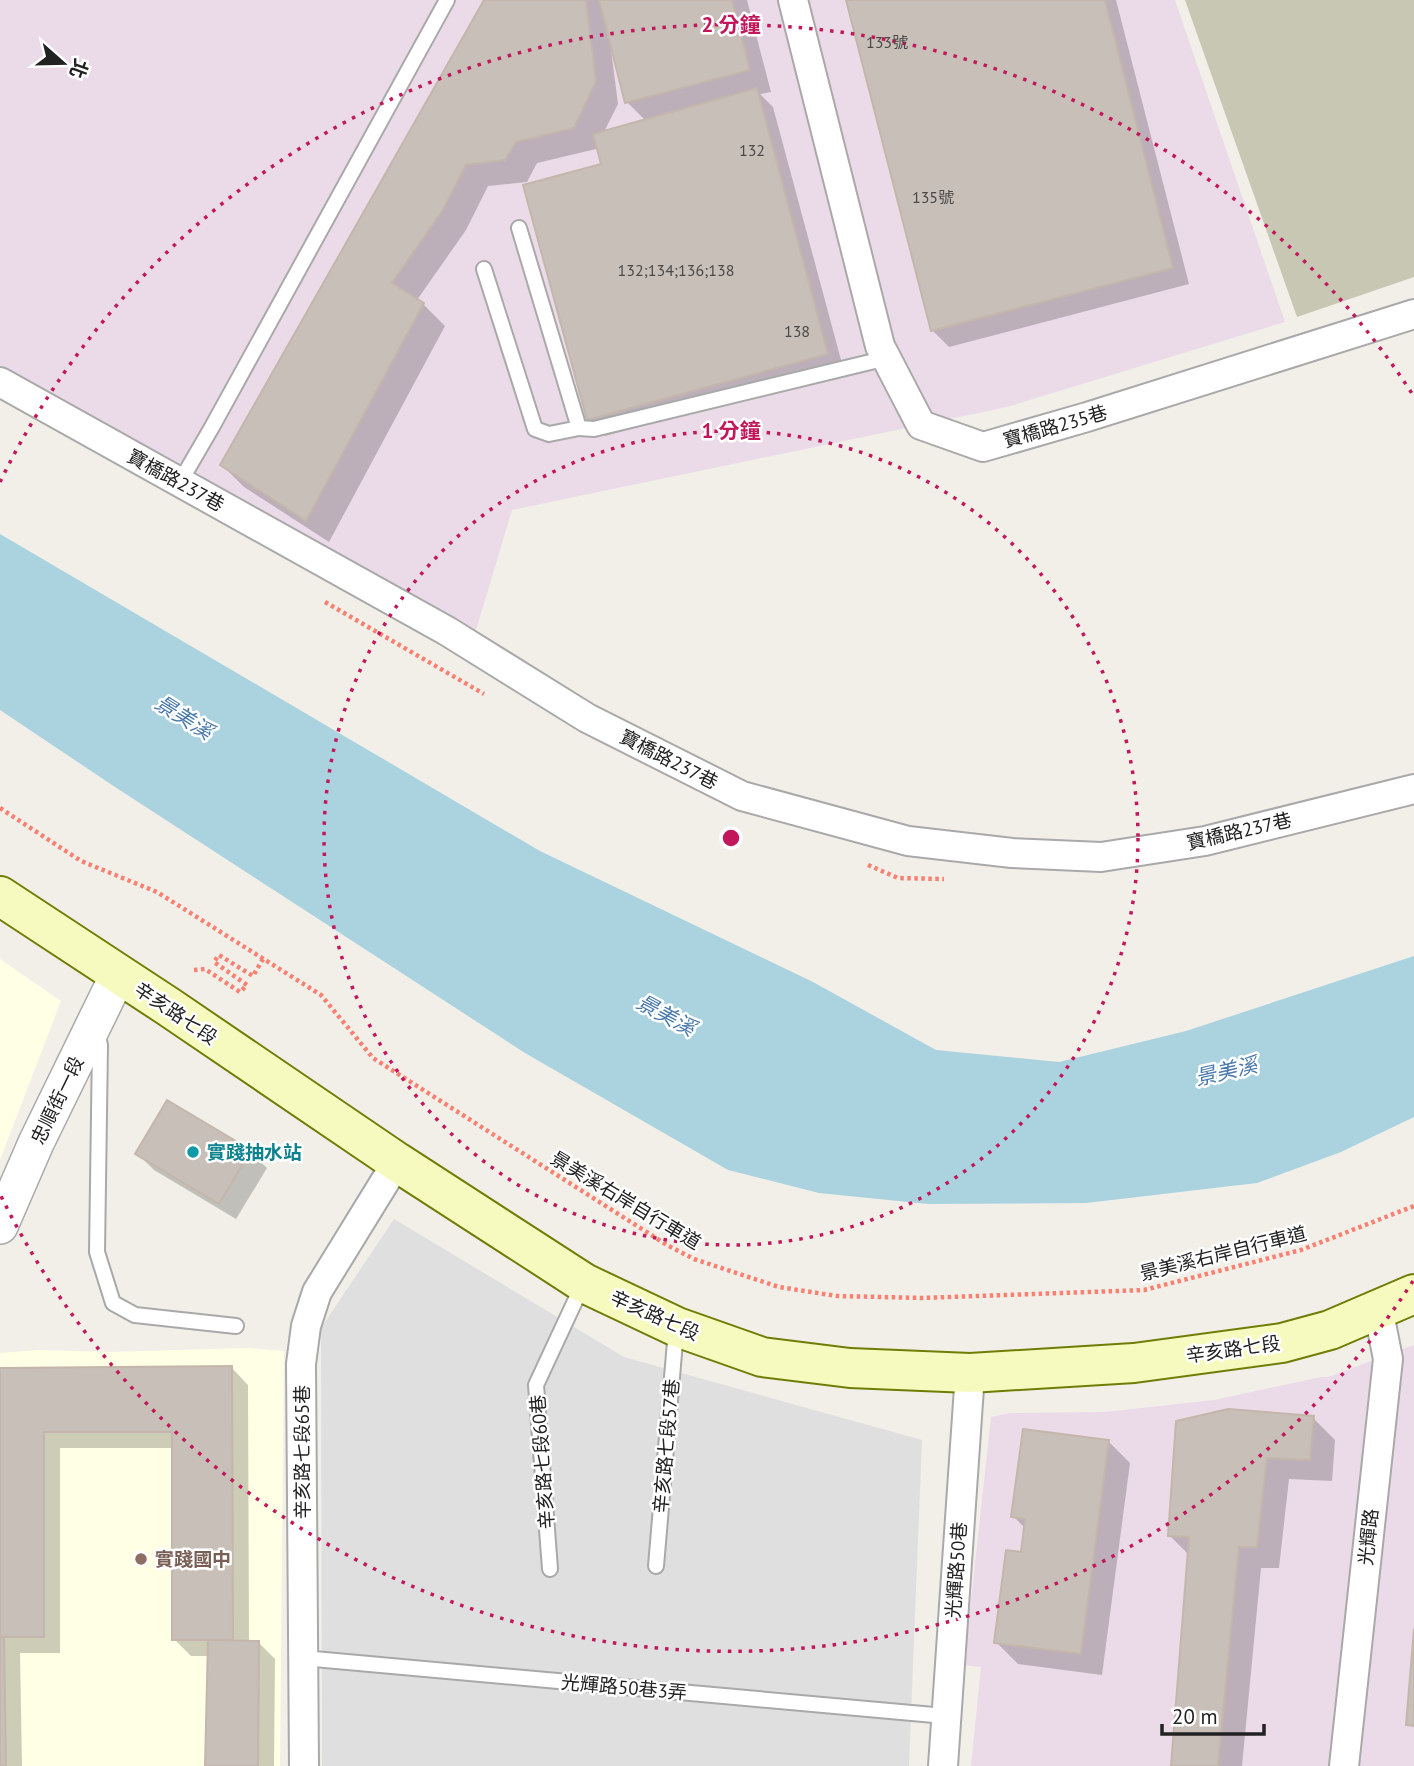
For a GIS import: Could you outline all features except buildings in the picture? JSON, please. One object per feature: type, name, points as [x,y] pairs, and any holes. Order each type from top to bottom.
[{"type":"main road","name":"辛亥路七段","points":[[0,896],[397,1162],[584,1283],[677,1327],[762,1357],[850,1368],[970,1373],[1134,1363],[1282,1343],[1330,1330],[1414,1294]]},
{"type":"street","name":"寶橋路235巷","points":[[793,0],[880,346],[921,425],[983,447],[1414,314]]},
{"type":"street","name":"寶橋路237巷","points":[[0,382],[447,631],[587,718],[742,796],[908,841],[1012,853],[1101,857],[1205,841],[1414,789]]},
{"type":"street","name":"忠順街一段","points":[[0,1226],[36,1143],[118,975]]},
{"type":"street","name":"辛亥路七段65巷","points":[[304,1766],[301,1364],[306,1326],[317,1292],[397,1162]]},
{"type":"street","name":"光輝路","points":[[1344,1766],[1388,1359],[1378,1308]]},
{"type":"street","name":"光輝路50巷","points":[[943,1766],[970,1373]]},
{"type":"lane","points":[[180,482],[447,0]]},
{"type":"lane","points":[[519,228],[579,428]]},
{"type":"lane","points":[[484,269],[534,429],[549,434],[579,428],[594,429],[887,358]]},
{"type":"lane","points":[[94,1025],[100,1045],[97,1252],[113,1303],[135,1315],[236,1326]]},
{"type":"lane","name":"辛亥路七段60巷","points":[[550,1569],[536,1385],[584,1283]]},
{"type":"lane","name":"辛亥路七段57巷","points":[[656,1566],[677,1327]]},
{"type":"lane","name":"光輝路50巷3弄","points":[[303,1658],[945,1716]]},
{"type":"path","name":"景美溪右岸自行車道","points":[[0,808],[81,861],[157,892],[321,995],[373,1058],[667,1245],[694,1259],[779,1287],[837,1296],[923,1298],[1144,1290],[1301,1250],[1414,1206]]},
{"type":"path","points":[[194,970],[205,969],[240,992],[247,985],[214,962],[219,955],[253,976],[263,959]]},
{"type":"shaded area","points":[[0,0],[1175,0],[1285,322],[1007,407],[512,510],[474,637],[0,380]]},
{"type":"shaded area","points":[[1185,0],[1414,0],[1414,277],[1297,317]]},
{"type":"shaded area","points":[[0,959],[61,1001],[0,1160]]},
{"type":"shaded area","points":[[394,1219],[624,1357],[922,1440],[909,1766],[322,1766],[321,1328]]},
{"type":"shaded area","points":[[1414,1345],[1414,1766],[971,1766],[981,1667],[964,1665],[991,1417],[1010,1413],[1105,1412],[1214,1400],[1328,1377]]},
{"type":"shaded area","name":"實踐國中","points":[[249,1348],[284,1351],[280,1766],[0,1766],[0,1353],[39,1350],[109,1352]]},
{"type":"water","name":"景美溪","points":[[0,534],[540,851],[813,982],[936,1050],[1059,1062],[1186,1031],[1414,956],[1414,1117],[1341,1152],[1257,1183],[1086,1203],[928,1204],[819,1193],[728,1170],[525,1053],[0,710]]},
{"type":"place","name":"實踐抽水站","points":[[193,1152]]},
{"type":"place","name":"實踐國中","points":[[141,1559]]}]
